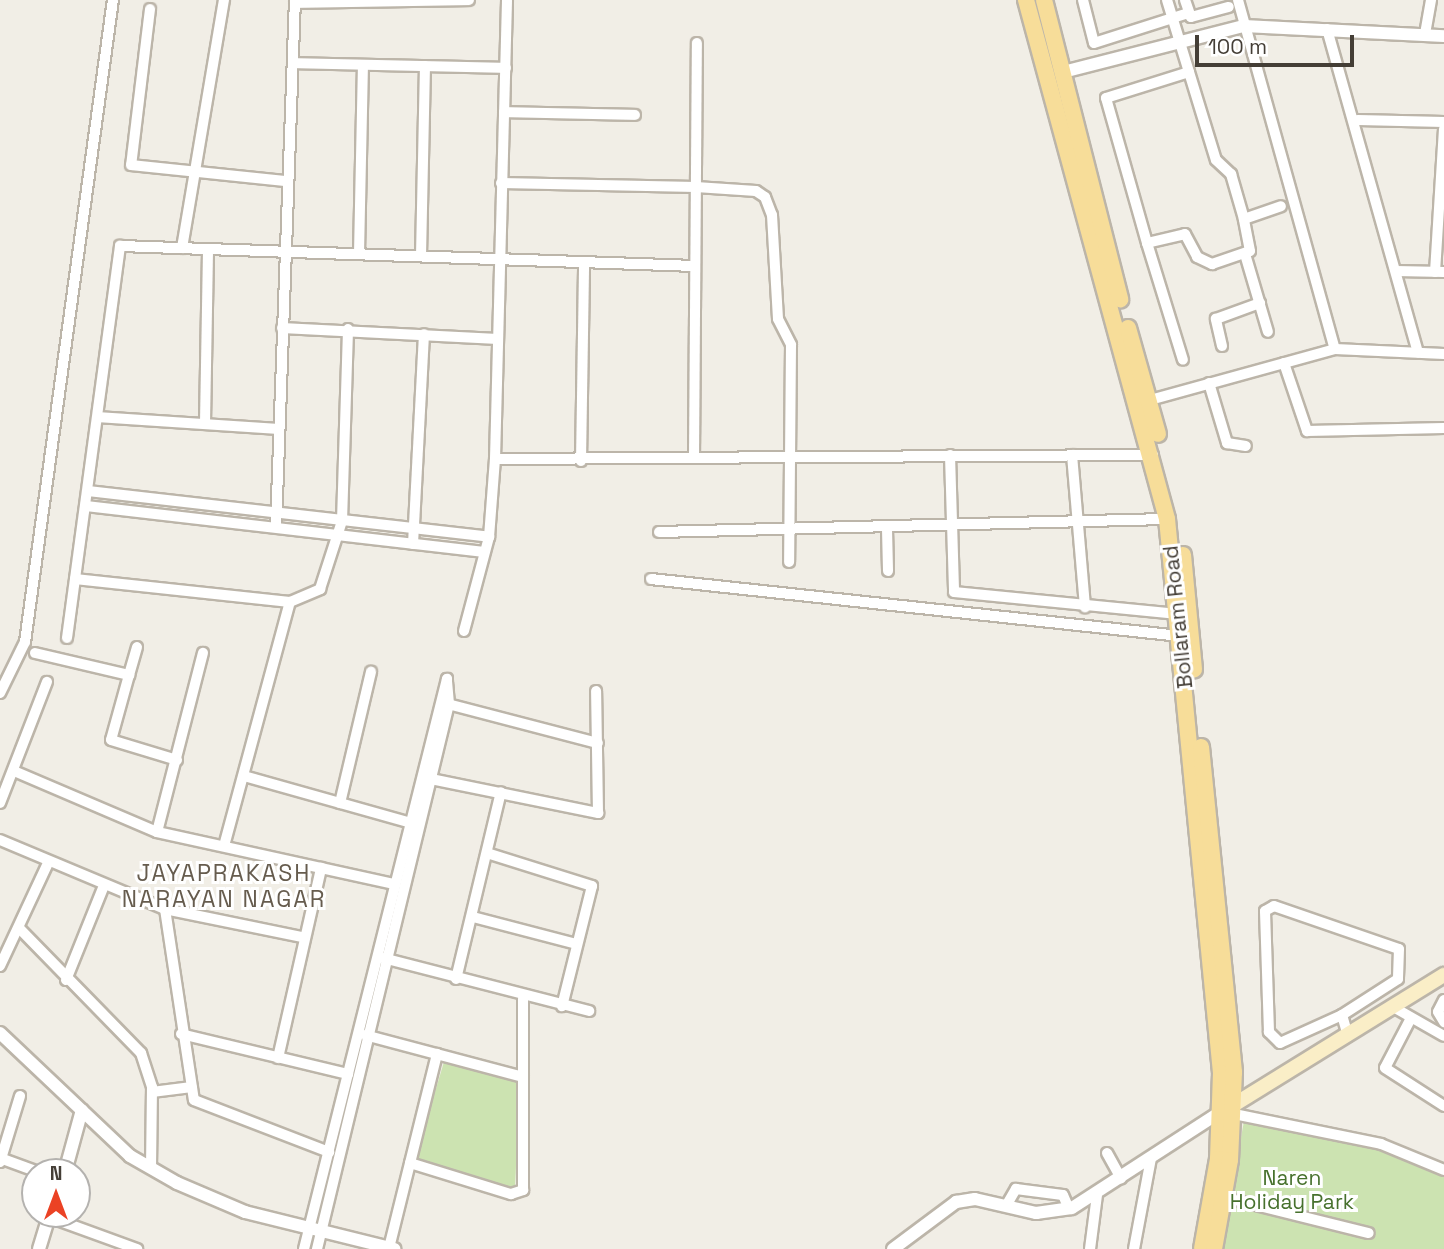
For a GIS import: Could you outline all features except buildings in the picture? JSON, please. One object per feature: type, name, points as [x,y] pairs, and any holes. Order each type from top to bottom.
[{"type":"main road","name":"Bollaram Road","points":[[1026,0],[1153,455],[1167,519],[1230,1110],[1202,1249]]},
{"type":"main road","name":"Bollaram Road","points":[[1044,0],[1067,71],[1150,400],[1184,564],[1232,1026],[1230,1110],[1223,1197],[1214,1249]]},
{"type":"main road","points":[[1230,1110],[1444,975]]},
{"type":"street","points":[[0,693],[25,642],[113,0]]},
{"type":"street","points":[[182,248],[224,0]]},
{"type":"street","points":[[276,527],[283,251],[295,2],[469,0]]},
{"type":"street","points":[[464,631],[489,537],[495,459],[507,0]]},
{"type":"street","points":[[1083,0],[1094,43],[1188,13]]},
{"type":"street","points":[[1147,243],[1185,234],[1197,257],[1212,264],[1245,254],[1251,245],[1231,174],[1216,160],[1167,0]]},
{"type":"street","points":[[1185,0],[1188,13],[1195,17],[1229,7]]},
{"type":"street","points":[[1238,0],[1335,349]]},
{"type":"street","points":[[1425,34],[1431,0]]},
{"type":"street","points":[[150,9],[131,165],[194,174],[287,181]]},
{"type":"street","points":[[1067,71],[1180,40],[1244,26],[1444,36]]},
{"type":"street","points":[[1327,29],[1358,120],[1418,352]]},
{"type":"street","points":[[694,456],[697,43]]},
{"type":"street","points":[[293,63],[506,68]]},
{"type":"street","points":[[359,254],[363,65]]},
{"type":"street","points":[[421,256],[425,66]]},
{"type":"street","points":[[1183,360],[1106,98],[1189,72]]},
{"type":"street","points":[[504,112],[635,115]]},
{"type":"street","points":[[1358,120],[1444,122]]},
{"type":"street","points":[[1396,271],[1439,272],[1444,129]]},
{"type":"street","points":[[501,183],[696,187],[756,191],[772,215],[778,318],[791,345],[789,562]]},
{"type":"street","points":[[1244,219],[1281,206]]},
{"type":"street","points":[[67,638],[120,246],[695,266]]},
{"type":"street","points":[[205,423],[208,250]]},
{"type":"street","points":[[1245,254],[1268,332]]},
{"type":"street","points":[[581,461],[584,262]]},
{"type":"street","points":[[1222,346],[1216,319],[1259,303]]},
{"type":"street","points":[[282,328],[348,329],[498,339]]},
{"type":"street","points":[[75,579],[290,602],[320,589],[342,521],[348,329]]},
{"type":"street","points":[[413,544],[424,334]]},
{"type":"street","points":[[1150,400],[1335,349],[1444,354]]},
{"type":"street","points":[[1284,363],[1307,430],[1444,428]]},
{"type":"street","points":[[1209,383],[1227,443],[1246,446]]},
{"type":"street","points":[[98,417],[278,429]]},
{"type":"street","points":[[950,455],[954,592],[1085,607],[1178,614]]},
{"type":"street","points":[[1072,455],[1085,607]]},
{"type":"street","points":[[495,459],[581,461],[694,456],[1153,455]]},
{"type":"street","points":[[88,491],[489,537]]},
{"type":"street","points":[[86,506],[484,551]]},
{"type":"street","points":[[659,531],[952,528],[1167,519]]},
{"type":"street","points":[[887,529],[888,571]]},
{"type":"street","points":[[651,579],[1180,636]]},
{"type":"street","points":[[224,846],[290,602]]},
{"type":"street","points":[[136,647],[111,740],[177,760]]},
{"type":"street","points":[[34,653],[129,676]]},
{"type":"street","points":[[157,832],[203,653]]},
{"type":"street","points":[[340,803],[371,672]]},
{"type":"street","points":[[304,1249],[315,1231],[369,1036],[449,704],[451,680],[437,701],[329,1152],[315,1231],[317,1249]]},
{"type":"street","points":[[0,803],[47,682]]},
{"type":"street","points":[[419,777],[598,813],[596,691]]},
{"type":"street","points":[[437,701],[598,743]]},
{"type":"street","points":[[14,771],[157,832],[393,884]]},
{"type":"street","points":[[244,776],[408,822]]},
{"type":"street","points":[[456,979],[490,853],[501,792]]},
{"type":"street","points":[[0,840],[103,888],[165,909],[301,937]]},
{"type":"street","points":[[490,853],[590,882],[562,1006]]},
{"type":"street","points":[[0,966],[48,863]]},
{"type":"street","points":[[278,1058],[301,937],[321,868]]},
{"type":"street","points":[[65,980],[103,888]]},
{"type":"street","points":[[1274,906],[1399,949],[1398,979],[1342,1015],[1280,1043],[1269,1032],[1265,911],[1274,906]]},
{"type":"street","points":[[165,909],[181,1034],[198,1103],[329,1152]]},
{"type":"street","points":[[473,917],[577,944]]},
{"type":"street","points":[[19,928],[65,980],[126,1033],[148,1068],[152,1093],[151,1168]]},
{"type":"street","points":[[376,956],[523,999],[589,1011]]},
{"type":"street","points":[[1430,984],[1444,998],[1438,1012],[1444,1022]]},
{"type":"street","points":[[410,1163],[511,1194],[523,1190],[523,999]]},
{"type":"street","points":[[1395,1008],[1444,1036]]},
{"type":"street","points":[[1342,1015],[1348,1036]]},
{"type":"street","points":[[1411,1018],[1385,1068],[1444,1106]]},
{"type":"street","points":[[0,1033],[82,1110],[151,1168],[245,1212],[391,1248],[437,1054]]},
{"type":"street","points":[[358,1033],[523,1077]]},
{"type":"street","points":[[181,1034],[348,1074]]},
{"type":"street","points":[[152,1093],[192,1087]]},
{"type":"street","points":[[20,1096],[0,1159],[21,1166]]},
{"type":"street","points":[[69,1158],[82,1110]]},
{"type":"street","points":[[893,1249],[956,1202],[1006,1206],[1036,1213],[1069,1209],[1097,1195],[1230,1110],[1381,1144],[1444,1170]]},
{"type":"street","points":[[1107,1153],[1121,1178]]},
{"type":"street","points":[[1134,1249],[1151,1158]]},
{"type":"street","points":[[1006,1206],[1016,1189],[1063,1195],[1069,1209]]},
{"type":"street","points":[[1090,1249],[1097,1195]]},
{"type":"street","points":[[1223,1197],[1369,1233]]},
{"type":"street","points":[[39,1249],[46,1228]]},
{"type":"street","points":[[83,1228],[137,1249]]},
{"type":"green space","points":[[444,1062],[520,1083],[515,1187],[506,1190],[414,1161]]},
{"type":"green space","name":"Naren Holiday Park","points":[[1244,1121],[1374,1147],[1444,1177],[1444,1249],[1221,1249]]},
{"type":"district","name":"JAYAPRAKASH NARAYAN NAGAR","points":[[224,886]]}]
